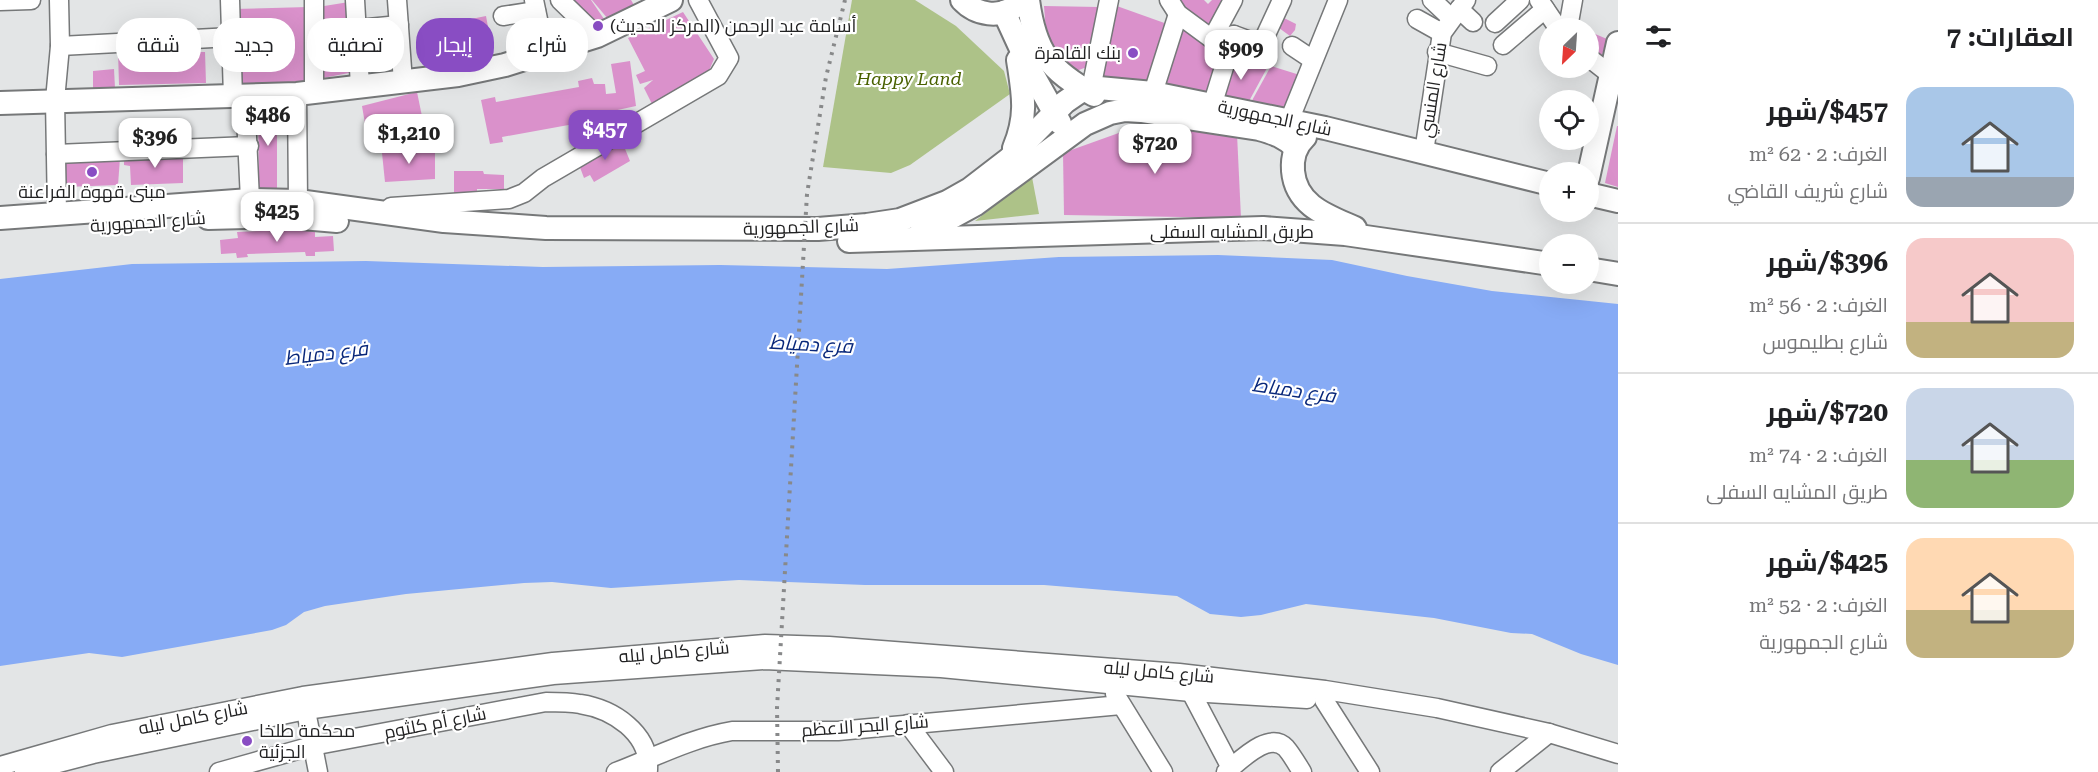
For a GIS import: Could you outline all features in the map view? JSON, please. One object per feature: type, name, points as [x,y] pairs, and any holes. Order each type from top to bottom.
[{"type":"main road","points":[[588,39],[671,0]]},
{"type":"main road","points":[[962,0],[978,12],[1012,14]]},
{"type":"main road","points":[[1028,0],[1043,55],[1054,68],[1100,98],[1110,113]]},
{"type":"main road","points":[[1012,14],[1032,73],[1061,125],[1074,133]]},
{"type":"main road","points":[[1009,159],[1018,140],[1024,108],[1023,84],[1012,14]]},
{"type":"main road","points":[[1592,162],[1614,76],[1618,43]]},
{"type":"main road","points":[[0,103],[305,93],[458,75],[506,63]]},
{"type":"main road","name":"شارع الجمهورية","points":[[0,218],[250,200],[298,201],[444,221],[546,228],[828,228],[900,220],[947,202],[970,189],[1009,159],[1054,112],[1087,89],[1153,93],[1325,128],[1539,181]]},
{"type":"main road","name":"شارع الجمهورية","points":[[0,233],[159,221],[279,216],[488,237],[546,240],[818,242],[912,238],[976,204],[1085,124],[1110,113],[1125,110],[1141,111],[1260,129],[1275,133],[1288,140],[1296,148]]},
{"type":"main road","points":[[1325,128],[1308,134],[1296,148],[1292,164],[1293,180],[1300,195],[1310,207],[1324,215],[1386,241]]},
{"type":"main road","points":[[1599,197],[1618,201]]},
{"type":"main road","name":"طريق المشايه السفلى","points":[[912,238],[1263,228],[1335,233],[1539,262]]},
{"type":"main road","points":[[1599,271],[1618,274]]},
{"type":"street","points":[[0,1],[31,0]]},
{"type":"street","points":[[57,214],[55,100],[60,46],[59,0]]},
{"type":"street","points":[[230,0],[231,18]]},
{"type":"street","points":[[298,201],[314,0]]},
{"type":"street","points":[[355,0],[357,18]]},
{"type":"street","points":[[397,0],[398,18]]},
{"type":"street","points":[[560,0],[597,36]]},
{"type":"street","points":[[360,209],[509,199],[524,193],[543,178],[718,76],[729,58],[698,0]]},
{"type":"street","points":[[1087,89],[1109,0]]},
{"type":"street","points":[[1212,39],[1233,0]]},
{"type":"street","points":[[1289,121],[1338,0]]},
{"type":"street","points":[[1432,0],[1454,15],[1473,22]]},
{"type":"street","points":[[1495,23],[1520,0]]},
{"type":"street","points":[[1570,18],[1573,0]]},
{"type":"street","points":[[1503,45],[1542,4],[1551,18]]},
{"type":"street","points":[[503,16],[535,5]]},
{"type":"street","points":[[1153,93],[1173,7],[1212,39],[1234,35],[1253,42],[1263,41],[1283,10]]},
{"type":"street","points":[[1416,19],[1454,15]]},
{"type":"street","name":"شارع المنسي","points":[[1424,152],[1437,52],[1454,15]]},
{"type":"street","points":[[1212,105],[1234,35]]},
{"type":"street","points":[[60,46],[213,38]]},
{"type":"street","points":[[1292,46],[1313,60]]},
{"type":"street","points":[[1437,52],[1487,66]]},
{"type":"street","points":[[1599,65],[1614,76]]},
{"type":"street","points":[[236,72],[249,146],[250,200]]},
{"type":"street","points":[[360,72],[360,86]]},
{"type":"street","points":[[402,72],[403,82]]},
{"type":"street","points":[[56,154],[249,146]]},
{"type":"street","name":"شارع كامل ليله","points":[[0,766],[112,734],[553,662],[765,644],[829,646],[1324,700],[1356,695]]},
{"type":"street","name":"شارع كامل ليله","points":[[24,772],[305,703],[554,675],[764,660],[941,668],[1109,683],[1187,684],[1356,695],[1437,708],[1549,733],[1618,754]]},
{"type":"street","points":[[1109,683],[1163,772]]},
{"type":"street","points":[[1187,684],[1228,770],[1266,742],[1274,741],[1286,748],[1302,772]]},
{"type":"street","points":[[1324,700],[1370,772]]},
{"type":"street","name":"شارع أم كلثوم","points":[[219,772],[312,746],[546,702],[582,704],[607,713],[628,725],[641,739],[648,766]]},
{"type":"street","points":[[305,703],[318,772]]},
{"type":"street","name":"شارع البحر الاعظم","points":[[616,772],[648,766],[689,741],[732,731],[838,731],[1121,705]]},
{"type":"street","points":[[908,724],[944,772]]},
{"type":"street","points":[[1500,772],[1549,733]]},
{"type":"street","points":[[93,754],[98,772]]},
{"type":"green space","name":"Happy Land","points":[[852,0],[915,0],[956,26],[1004,71],[1010,94],[910,165],[891,173],[823,167]]},
{"type":"green space","points":[[1032,177],[1039,214],[975,221]]},
{"type":"water","name":"فرع دمياط","points":[[1218,255],[1332,260],[1492,291],[1618,304],[1618,665],[1581,654],[1532,634],[1511,633],[1434,618],[1306,604],[1261,615],[1241,617],[1210,614],[1177,596],[1044,585],[865,585],[739,580],[611,588],[552,582],[524,583],[406,594],[325,606],[304,612],[286,625],[272,630],[122,657],[89,653],[0,666],[0,279],[132,264],[366,261],[543,267],[720,265],[887,269],[1059,257]]},
{"type":"building","points":[[560,0],[591,0],[604,19],[588,28],[588,18],[578,18]]},
{"type":"building","points":[[592,0],[631,0],[634,5],[608,19]]},
{"type":"building","points":[[1175,0],[1204,0],[1208,4],[1212,0],[1225,0],[1222,20],[1204,30]]},
{"type":"building","points":[[349,2],[351,18],[319,18],[318,7]]},
{"type":"building","name":"بنك القاهرة","points":[[1114,5],[1170,25],[1150,88],[1100,82]]},
{"type":"building","points":[[1044,6],[1099,7],[1087,67],[1076,71],[1070,69],[1047,45]]},
{"type":"building","points":[[308,7],[307,84],[235,84],[235,72],[295,72],[295,18],[234,18],[234,9]]},
{"type":"building","points":[[683,12],[714,59],[705,80],[654,108],[644,88],[653,80],[640,84],[636,75],[645,71],[628,38]]},
{"type":"building","points":[[1284,18],[1296,24],[1290,36],[1279,28]]},
{"type":"building","points":[[1179,24],[1233,35],[1210,101],[1156,89]]},
{"type":"building","points":[[1599,36],[1607,39],[1602,55],[1599,55]]},
{"type":"building","points":[[201,52],[205,52],[206,83],[119,85],[119,72],[201,72]]},
{"type":"building","points":[[1232,56],[1267,68],[1248,103],[1217,100]]},
{"type":"building","points":[[630,61],[636,106],[599,114],[601,123],[586,126],[585,122],[502,137],[503,142],[490,144],[481,100],[495,97],[496,102],[579,87],[578,81],[592,78],[594,84],[605,84],[606,94],[616,93],[611,64]]},
{"type":"building","points":[[1271,66],[1303,76],[1285,113],[1249,106]]},
{"type":"building","points":[[114,69],[115,88],[93,88],[93,71]]},
{"type":"building","points":[[323,72],[354,72],[323,78]]},
{"type":"building","points":[[417,92],[425,131],[368,141],[362,106]]},
{"type":"building","points":[[277,101],[277,191],[259,192],[258,104]]},
{"type":"building","points":[[1141,125],[1237,134],[1241,218],[1064,215],[1063,153]]},
{"type":"building","points":[[1618,126],[1618,187],[1605,183]]},
{"type":"building","points":[[621,139],[630,161],[594,182],[590,175],[584,178],[578,162]]},
{"type":"building","points":[[435,148],[435,179],[385,182],[382,153]]},
{"type":"building","points":[[183,153],[183,183],[131,185],[130,166],[124,165],[124,155]]},
{"type":"building","name":"مبنى قهوة الفراعنة","points":[[120,158],[118,185],[66,187],[66,159]]},
{"type":"building","points":[[454,171],[483,171],[484,174],[504,175],[504,189],[477,189],[477,194],[454,194]]},
{"type":"building","points":[[315,229],[315,237],[333,236],[334,251],[315,252],[315,256],[306,256],[305,252],[247,254],[248,257],[237,258],[236,253],[221,254],[220,240],[238,238],[237,232]]},
{"type":"railway","points":[[778,772],[777,708],[807,194],[826,77],[845,0]]},
{"type":"place","name":"أسامة عبد الرحمن (المركز الحديث)","points":[[598,26]]},
{"type":"place","name":"بنك القاهرة","points":[[1133,53]]},
{"type":"place","name":"مبنى قهوة الفراعنة","points":[[92,172]]},
{"type":"place","name":"محكمة طلخا الجزئية","points":[[247,741]]}]
